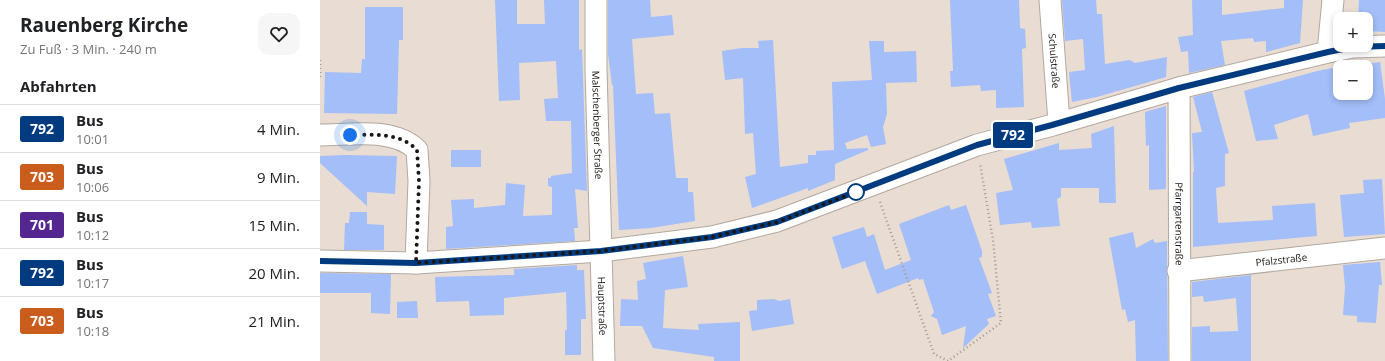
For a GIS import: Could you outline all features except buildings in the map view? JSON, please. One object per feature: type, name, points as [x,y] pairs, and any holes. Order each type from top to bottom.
[{"type":"street","name":"Malschenberger Straße","points":[[596,0],[601,251]]},
{"type":"street","name":"Schulstraße","points":[[1050,0],[1059,122]]},
{"type":"street","points":[[1328,52],[1333,0]]},
{"type":"street","points":[[320,261],[416,263],[601,251],[712,237],[777,222],[977,145],[1179,88],[1328,52],[1353,47],[1385,46]]},
{"type":"street","name":"Pfarrgartenstraße","points":[[1179,88],[1178,271],[1180,361]]},
{"type":"street","points":[[320,135],[380,134],[410,142],[417,150],[419,181],[416,263]]},
{"type":"street","name":"Pfalzstraße","points":[[1178,271],[1385,248]]},
{"type":"street","name":"Hauptstraße","points":[[601,251],[604,361]]},
{"type":"path","points":[[320,60],[320,80]]},
{"type":"path","points":[[874,185],[934,354],[948,361],[1001,323],[993,240],[977,145]]},
{"type":"bus line","name":"792","points":[[320,261],[416,263],[601,251],[712,237],[777,222],[977,145],[1179,88],[1328,52],[1353,47],[1385,46]]},
{"type":"route","points":[[350,135],[380,134],[410,142],[417,150],[419,181],[416,263],[601,251],[712,237],[777,222],[856,192]]}]
